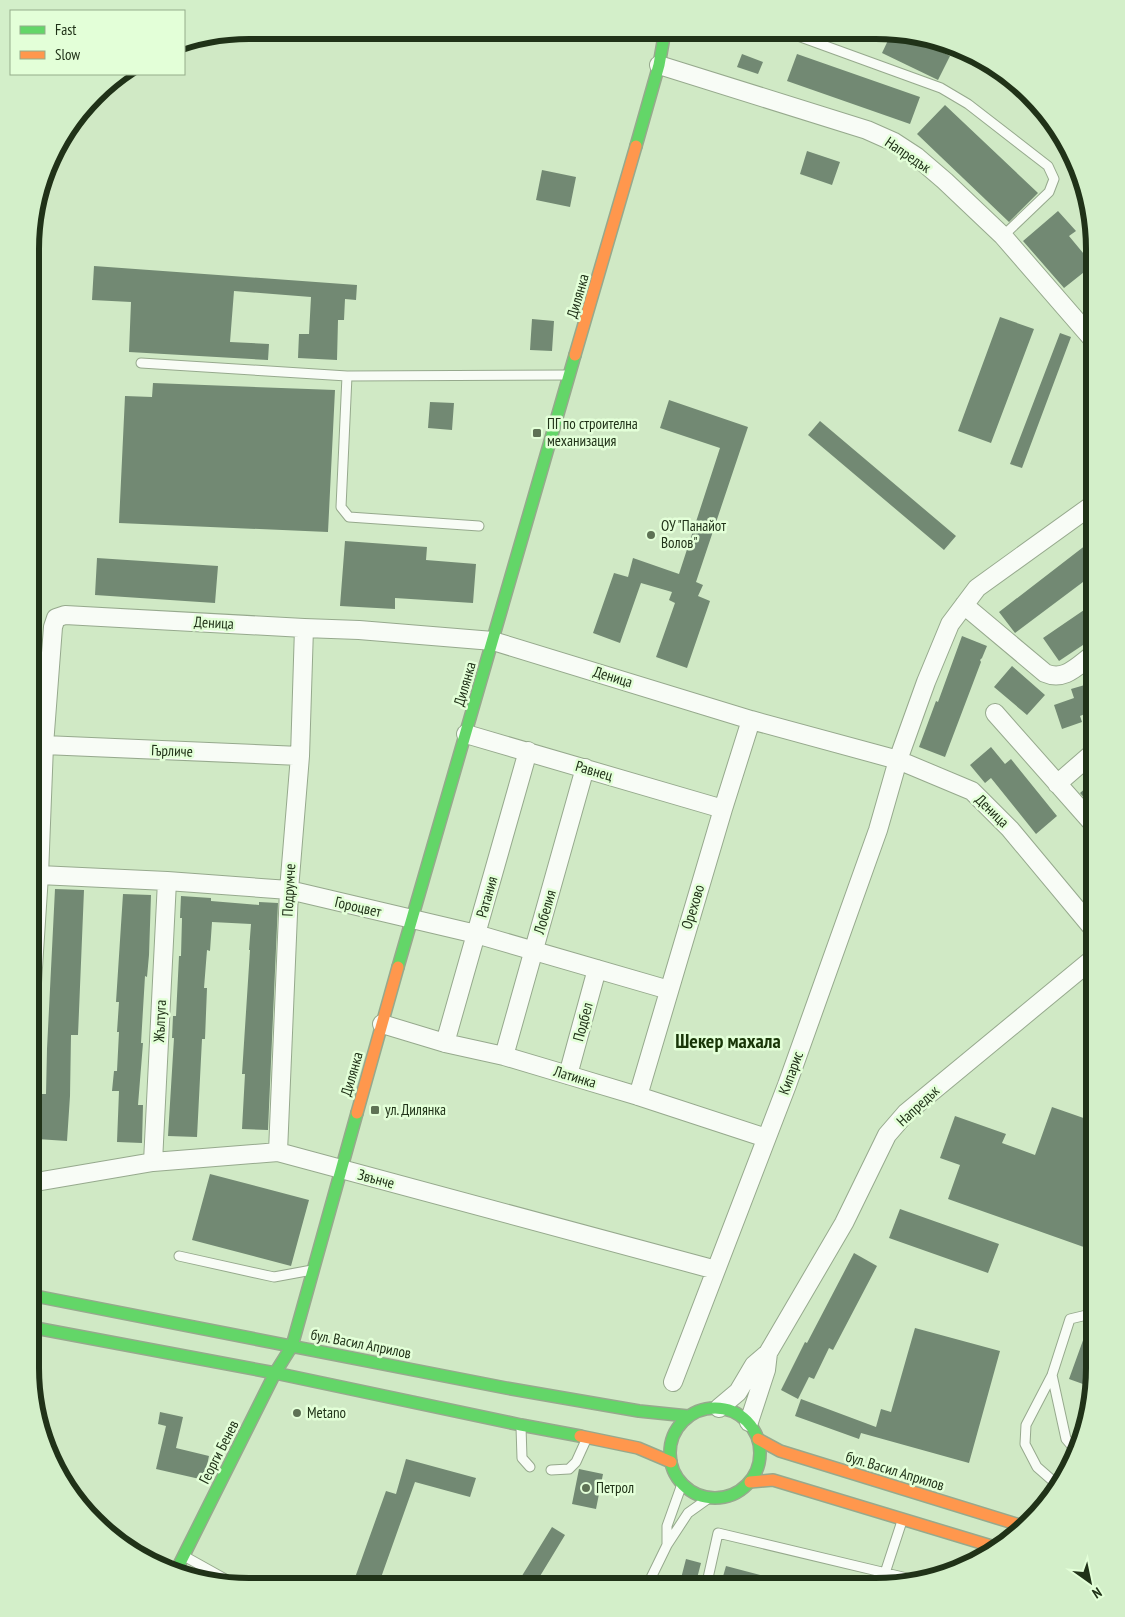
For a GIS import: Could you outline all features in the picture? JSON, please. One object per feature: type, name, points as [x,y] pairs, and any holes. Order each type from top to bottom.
[{"type":"main road","name":"Дилянка","points":[[292,1346],[382,1024],[571,375],[659,65],[664,39]]},
{"type":"main road","name":"бул. Васил Априлов","points":[[39,1297],[515,1389],[639,1411],[688,1416]]},
{"type":"main road","points":[[39,1329],[588,1437],[638,1448],[670,1462]]},
{"type":"main road","name":"Георги Бенев","points":[[179,1566],[275,1374],[292,1346]]},
{"type":"main road","points":[[719,1408],[738,1413],[749,1422],[758,1439],[760,1454],[757,1469],[750,1482],[737,1492],[724,1497],[709,1498],[695,1494],[682,1484],[674,1473],[670,1462],[671,1442],[677,1428],[688,1416],[702,1410],[719,1408]]},
{"type":"main road","name":"бул. Васил Априлов","points":[[758,1439],[780,1451],[1017,1524]]},
{"type":"main road","points":[[750,1482],[773,1480],[989,1545]]},
{"type":"street","name":"Напредък","points":[[659,65],[866,130],[894,142],[917,157],[1003,236],[1086,332]]},
{"type":"street","name":"Кипарис","points":[[673,1382],[766,1138],[878,830],[898,760],[946,632],[977,588],[1086,509]]},
{"type":"street","points":[[964,605],[1045,673],[1054,677],[1065,675],[1086,660]]},
{"type":"street","name":"Деница","points":[[44,745],[53,627],[56,618],[66,615],[359,630],[493,641],[751,720],[898,760],[972,791],[1010,829],[1086,920]]},
{"type":"street","name":"Подрумче","points":[[278,1152],[289,890],[300,756],[304,628]]},
{"type":"street","points":[[995,713],[1086,816]]},
{"type":"street","name":"Орехово","points":[[638,1096],[751,720]]},
{"type":"street","name":"Равнец","points":[[466,734],[723,809]]},
{"type":"street","points":[[39,875],[44,745]]},
{"type":"street","name":"Гърличе","points":[[44,745],[300,756]]},
{"type":"street","name":"Ратания","points":[[445,1043],[528,752]]},
{"type":"street","points":[[1057,784],[1086,759]]},
{"type":"street","name":"Лобелия","points":[[504,1056],[585,768]]},
{"type":"street","name":"Гороцвет","points":[[39,875],[166,881],[289,890],[476,934],[669,990]]},
{"type":"street","name":"Жълтуга","points":[[153,1162],[166,881]]},
{"type":"street","name":"Напредък","points":[[719,1408],[738,1392],[754,1365],[768,1353],[844,1222],[888,1135],[906,1113],[1086,964]]},
{"type":"street","name":"Подбел","points":[[568,1075],[597,969]]},
{"type":"street","name":"Латинка","points":[[382,1024],[445,1043],[504,1056],[568,1075],[766,1138]]},
{"type":"street","name":"Звънче","points":[[39,1181],[153,1162],[278,1152],[716,1270]]},
{"type":"street","name":"Напредък","points":[[749,1422],[766,1370],[768,1353]]},
{"type":"lane","points":[[805,39],[940,88],[968,104],[1048,166],[1054,179],[1049,192],[1003,236]]},
{"type":"lane","points":[[141,363],[347,376],[571,375]]},
{"type":"lane","points":[[347,376],[341,507],[349,517],[480,526]]},
{"type":"lane","points":[[180,1256],[274,1277],[312,1270]]},
{"type":"lane","points":[[1053,1481],[1037,1467],[1025,1444],[1026,1425],[1052,1375],[1070,1319],[1086,1315]]},
{"type":"lane","points":[[1052,1375],[1066,1438],[1072,1445]]},
{"type":"lane","points":[[521,1424],[522,1458],[530,1466]]},
{"type":"lane","points":[[551,1470],[569,1469],[576,1462],[588,1437]]},
{"type":"lane","points":[[667,1546],[667,1526],[682,1484]]},
{"type":"lane","points":[[651,1578],[667,1546],[688,1513],[709,1498]]},
{"type":"lane","points":[[885,1573],[902,1520]]},
{"type":"lane","points":[[708,1578],[718,1533],[900,1577]]},
{"type":"lane","points":[[184,1556],[219,1576]]},
{"type":"building","points":[[890,39],[927,45],[950,56],[938,80],[882,53]]},
{"type":"building","points":[[742,54],[763,62],[758,74],[737,67]]},
{"type":"building","points":[[797,54],[920,97],[910,124],[787,81]]},
{"type":"building","points":[[945,105],[1038,193],[1009,222],[917,134]]},
{"type":"building","points":[[807,151],[840,162],[832,185],[800,174]]},
{"type":"building","points":[[542,170],[576,177],[570,207],[536,200]]},
{"type":"building","points":[[1058,211],[1076,231],[1069,236],[1086,257],[1086,271],[1064,288],[1023,241]]},
{"type":"building","points":[[94,266],[357,285],[356,300],[345,299],[344,320],[338,320],[337,360],[298,358],[299,334],[309,334],[311,297],[234,291],[230,342],[269,344],[268,360],[129,352],[131,302],[92,300]]},
{"type":"building","points":[[1000,317],[1034,329],[991,443],[958,431]]},
{"type":"building","points":[[532,319],[554,321],[552,351],[530,350]]},
{"type":"building","points":[[1060,333],[1071,337],[1022,468],[1010,464]]},
{"type":"building","points":[[153,383],[335,390],[328,532],[119,523],[125,396],[152,397]]},
{"type":"building","points":[[669,400],[748,427],[696,582],[703,585],[698,596],[710,601],[687,668],[656,657],[675,603],[669,600],[672,592],[641,583],[620,643],[593,633],[614,573],[628,577],[633,558],[679,574],[720,448],[660,428]]},
{"type":"building","points":[[430,402],[454,403],[452,430],[428,428]]},
{"type":"building","points":[[820,421],[956,536],[944,550],[808,435]]},
{"type":"building","points":[[345,541],[427,547],[426,560],[476,564],[473,603],[395,598],[395,609],[340,606]]},
{"type":"building","points":[[1086,545],[1086,580],[1015,633],[999,612]]},
{"type":"building","points":[[97,558],[218,566],[215,603],[95,595]]},
{"type":"building","points":[[1084,610],[1086,613],[1086,643],[1059,661],[1043,638]]},
{"type":"building","points":[[962,636],[987,646],[980,660],[981,662],[945,757],[919,747]]},
{"type":"building","points":[[1012,666],[1045,695],[1027,715],[994,687]]},
{"type":"building","points":[[1086,685],[1086,714],[1080,716],[1082,722],[1062,729],[1054,705],[1074,698],[1071,689]]},
{"type":"building","points":[[991,747],[1005,764],[1011,759],[1057,816],[1036,834],[991,778],[985,783],[970,765]]},
{"type":"building","points":[[1086,788],[1086,800],[1080,793]]},
{"type":"building","points":[[55,889],[84,890],[78,1035],[71,1035],[67,1141],[39,1139],[40,1094],[46,1094]]},
{"type":"building","points":[[123,894],[151,895],[149,955],[147,977],[145,976],[141,1043],[143,1043],[138,1105],[143,1105],[142,1143],[117,1142],[119,1091],[112,1091],[114,1071],[117,1071],[119,1002],[116,1002]]},
{"type":"building","points":[[181,896],[211,898],[211,901],[259,905],[259,902],[278,903],[268,1130],[242,1129],[245,1074],[242,1074],[251,924],[212,922],[210,951],[207,950],[204,988],[207,988],[205,1039],[202,1039],[197,1137],[168,1136],[174,1038],[172,1038],[173,1016],[176,1016],[179,956],[181,956]]},
{"type":"building","points":[[1052,1107],[1086,1119],[1086,1189],[1083,1197],[1086,1198],[1086,1248],[948,1199],[960,1165],[940,1158],[955,1116],[1006,1134],[1002,1143],[1035,1155]]},
{"type":"building","points":[[210,1174],[309,1200],[291,1266],[192,1240]]},
{"type":"building","points":[[900,1209],[999,1244],[988,1273],[889,1238]]},
{"type":"building","points":[[854,1253],[877,1266],[833,1350],[829,1348],[814,1379],[809,1377],[798,1399],[781,1390]]},
{"type":"building","points":[[915,1328],[1000,1351],[969,1463],[861,1433],[859,1439],[795,1416],[801,1399],[876,1427],[881,1409],[891,1412]]},
{"type":"building","points":[[1086,1332],[1086,1385],[1069,1379]]},
{"type":"building","points":[[160,1412],[183,1417],[176,1448],[209,1456],[204,1480],[156,1469],[166,1426],[158,1424]]},
{"type":"building","points":[[406,1459],[476,1478],[470,1497],[415,1482],[381,1578],[355,1578],[386,1491],[396,1494]]},
{"type":"building","points":[[579,1469],[603,1474],[596,1509],[572,1504]]},
{"type":"building","points":[[552,1527],[565,1535],[539,1578],[521,1578]]},
{"type":"building","points":[[686,1559],[701,1563],[697,1578],[681,1578]]},
{"type":"building","points":[[726,1566],[772,1578],[723,1578]]},
{"type":"traffic: fast","points":[[636,146],[659,65],[664,39]]},
{"type":"traffic: fast","points":[[398,967],[575,355]]},
{"type":"traffic: fast","points":[[178,1566],[275,1373],[292,1346],[357,1113]]},
{"type":"traffic: fast","points":[[39,1297],[506,1388],[639,1411],[688,1416]]},
{"type":"traffic: fast","points":[[39,1329],[275,1373],[580,1436]]},
{"type":"traffic: fast","points":[[715,1408],[732,1411],[747,1421],[757,1436],[760,1453],[757,1470],[747,1485],[732,1495],[715,1498],[698,1495],[683,1485],[673,1470],[670,1453],[673,1436],[683,1421],[698,1411],[715,1408]]},
{"type":"traffic: slow","points":[[575,355],[636,146]]},
{"type":"traffic: slow","points":[[357,1113],[398,967]]},
{"type":"traffic: slow","points":[[580,1436],[638,1448],[671,1462]]},
{"type":"traffic: slow","points":[[758,1439],[780,1451],[1017,1524]]},
{"type":"traffic: slow","points":[[750,1482],[773,1480],[989,1545]]},
{"type":"place","name":"ПГ по строителна механизация","points":[[537,433]]},
{"type":"place","name":"ОУ \"Панайот Волов\"","points":[[651,535]]},
{"type":"place","name":"ул. Дилянка","points":[[375,1110]]},
{"type":"place","name":"Metano","points":[[297,1413]]},
{"type":"place","name":"Петрол","points":[[586,1488]]},
{"type":"district","name":"Шекер махала","points":[[728,1041]]}]
